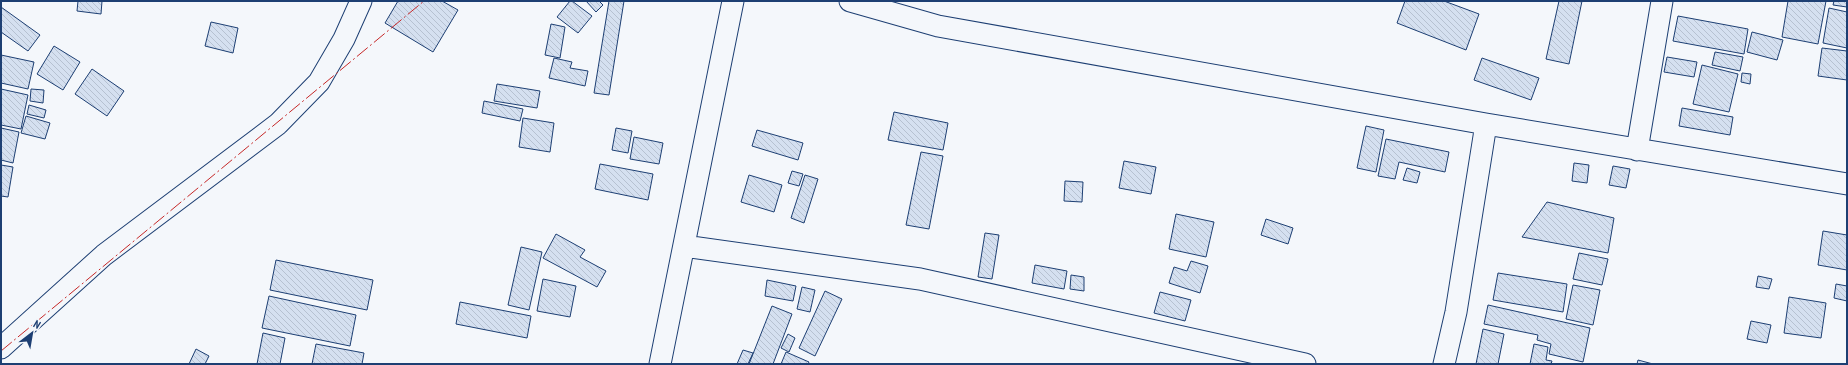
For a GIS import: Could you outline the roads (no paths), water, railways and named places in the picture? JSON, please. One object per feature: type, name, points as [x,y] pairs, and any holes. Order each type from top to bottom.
[{"type":"street","points":[[1,348],[104,255],[278,124],[319,82],[344,40],[361,1]]},
{"type":"street","points":[[660,364],[733,1]]},
{"type":"street","points":[[850,1],[938,26],[1486,124],[1847,184]]},
{"type":"street","points":[[1637,150],[1662,1]]},
{"type":"street","points":[[1444,364],[1456,312],[1486,124]]},
{"type":"street","points":[[684,246],[920,279],[1305,364]]}]
